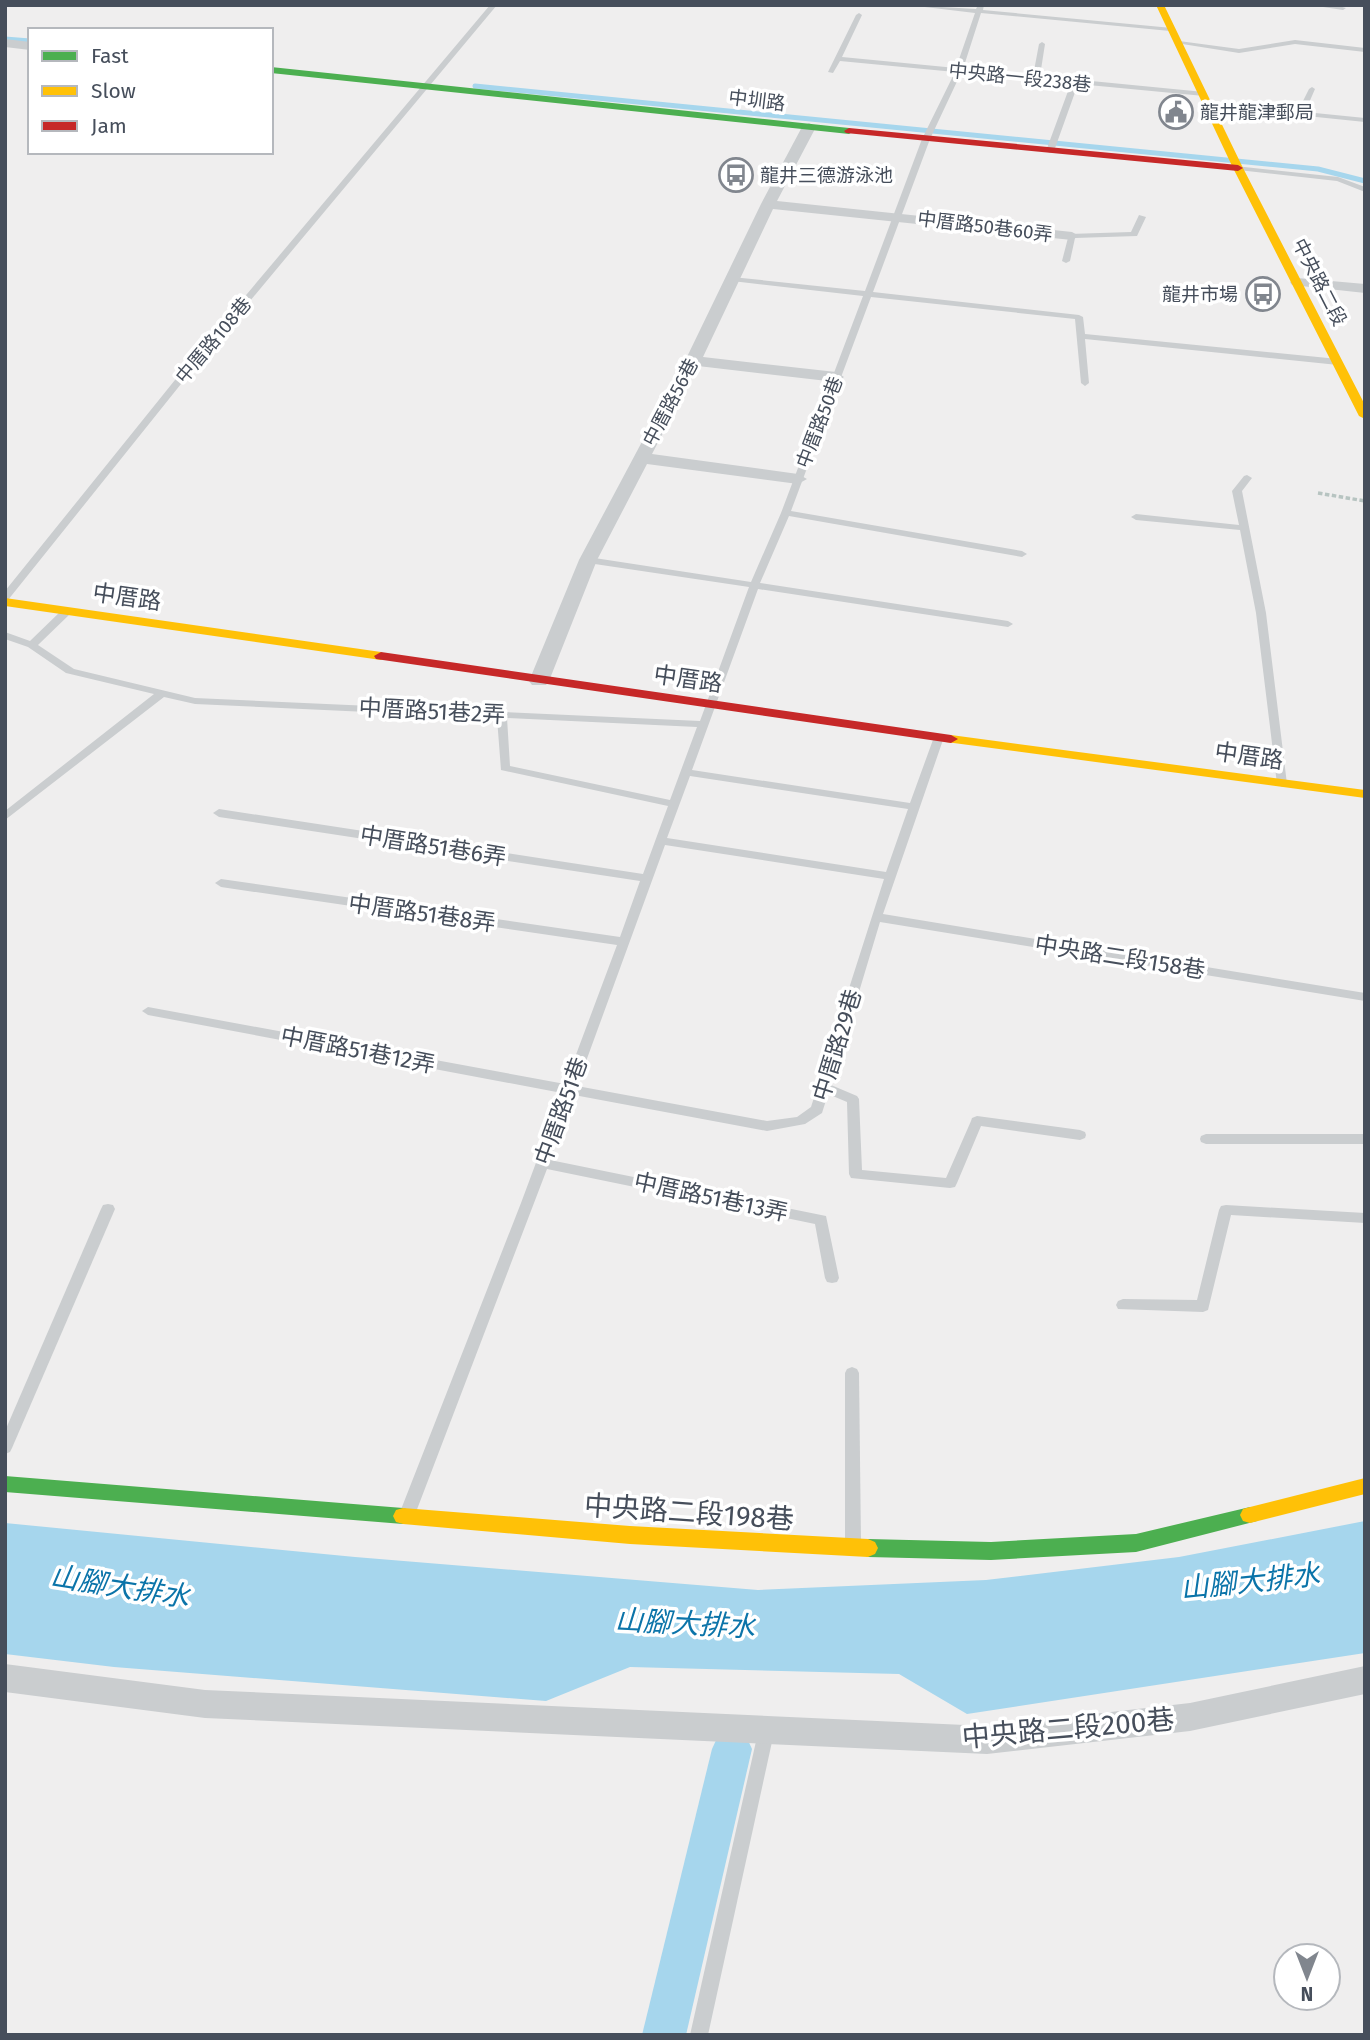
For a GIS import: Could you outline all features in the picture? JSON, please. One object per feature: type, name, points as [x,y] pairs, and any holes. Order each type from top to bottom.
[{"type":"street","name":"中央路二段","points":[[1160,5],[1238,168],[1365,416]]},
{"type":"street","points":[[5,43],[28,46]]},
{"type":"street","name":"中圳路","points":[[273,70],[926,139],[1238,168]]},
{"type":"street","name":"中厝路56巷","points":[[539,681],[588,561],[693,361],[768,204],[809,127]]},
{"type":"street","name":"中厝路50巷60弄","points":[[768,204],[1072,236]]},
{"type":"street","points":[[1297,282],[1365,289]]},
{"type":"street","points":[[693,361],[836,377]]},
{"type":"street","points":[[641,458],[798,479]]},
{"type":"street","name":"中厝路","points":[[5,600],[539,681],[1365,794]]},
{"type":"street","name":"中央路二段198巷","points":[[5,1483],[630,1535],[853,1548],[990,1551],[1136,1543],[1365,1486]]},
{"type":"street","name":"中央路二段200巷","points":[[5,1678],[205,1704],[987,1740],[1190,1717],[1365,1680]]},
{"type":"lane","name":"中厝路108巷","points":[[5,600],[186,372],[494,5]]},
{"type":"lane","points":[[911,5],[980,8],[1174,36],[1239,51],[1295,42],[1365,50]]},
{"type":"lane","points":[[1313,5],[1343,8]]},
{"type":"lane","name":"中厝路50巷","points":[[710,705],[754,587],[786,513],[926,139],[959,71],[980,8]]},
{"type":"lane","points":[[831,72],[859,15]]},
{"type":"lane","points":[[1036,79],[1042,44]]},
{"type":"lane","name":"中央路一段238巷","points":[[836,58],[1074,82],[1365,120]]},
{"type":"lane","points":[[1050,151],[1074,82]]},
{"type":"lane","points":[[1301,113],[1312,89]]},
{"type":"lane","points":[[1238,168],[1338,179],[1365,190]]},
{"type":"lane","name":"中厝路50巷60弄","points":[[1066,261],[1072,236],[1134,234],[1142,217]]},
{"type":"lane","points":[[732,279],[1079,317],[1085,383]]},
{"type":"lane","points":[[1081,336],[1338,362]]},
{"type":"lane","points":[[1247,478],[1237,491],[1261,613],[1282,784]]},
{"type":"lane","points":[[786,513],[1022,554]]},
{"type":"lane","points":[[1136,517],[1244,528]]},
{"type":"lane","points":[[588,561],[1008,624]]},
{"type":"lane","points":[[32,645],[67,611]]},
{"type":"lane","name":"中厝路51巷2弄","points":[[5,635],[32,645],[70,671],[195,701],[704,724]]},
{"type":"lane","points":[[5,817],[162,693]]},
{"type":"lane","name":"中厝路51巷","points":[[406,1516],[543,1163],[710,705]]},
{"type":"lane","points":[[502,715],[505,768],[674,804]]},
{"type":"lane","name":"中厝路29巷","points":[[568,1089],[767,1126],[800,1121],[817,1110],[876,917],[939,737]]},
{"type":"lane","points":[[686,772],[915,807]]},
{"type":"lane","name":"中厝路51巷6弄","points":[[219,813],[647,878]]},
{"type":"lane","points":[[660,841],[891,876]]},
{"type":"lane","name":"中厝路51巷8弄","points":[[221,883],[623,942]]},
{"type":"lane","name":"中央路二段158巷","points":[[876,917],[1365,997]]},
{"type":"lane","name":"中厝路51巷12弄","points":[[148,1011],[568,1089]]},
{"type":"lane","points":[[824,1087],[853,1099],[856,1174],[950,1183],[977,1121],[1080,1135]]},
{"type":"lane","points":[[1206,1139],[1365,1139]]},
{"type":"lane","name":"中厝路51巷13弄","points":[[543,1163],[821,1220],[832,1278]]},
{"type":"lane","points":[[5,1448],[108,1209]]},
{"type":"lane","points":[[1124,1306],[1203,1306],[1226,1210],[1365,1219]]},
{"type":"lane","points":[[852,1373],[853,1548]]},
{"type":"lane","points":[[699,2035],[767,1728]]},
{"type":"path","points":[[1318,493],[1365,501]]},
{"type":"water","name":"山腳大排水","points":[[1365,1521],[1365,1653],[967,1714],[899,1674],[630,1667],[546,1701],[114,1667],[5,1654],[5,1523],[355,1557],[758,1590],[986,1580],[1179,1557]]},
{"type":"waterway","points":[[5,39],[28,41]]},
{"type":"waterway","points":[[475,86],[1318,169],[1365,181]]},
{"type":"waterway","points":[[664,2035],[732,1749]]},
{"type":"traffic: fast","points":[[273,70],[849,131]]},
{"type":"traffic: fast","points":[[5,1484],[403,1516]]},
{"type":"traffic: fast","points":[[868,1548],[991,1551],[1136,1543],[1250,1515]]},
{"type":"traffic: slow","points":[[1160,5],[1238,168],[1365,416]]},
{"type":"traffic: slow","points":[[5,602],[381,656]]},
{"type":"traffic: slow","points":[[951,739],[1365,794]]},
{"type":"traffic: slow","points":[[1250,1515],[1365,1486]]},
{"type":"traffic: slow","points":[[403,1516],[630,1535],[868,1548]]},
{"type":"traffic: jam","points":[[849,131],[1238,168]]},
{"type":"traffic: jam","points":[[381,656],[951,739]]},
{"type":"place","name":"龍井龍津郵局","points":[[1176,112]]},
{"type":"place","name":"龍井三德游泳池","points":[[736,175]]},
{"type":"place","name":"龍井市場","points":[[1263,294]]}]
